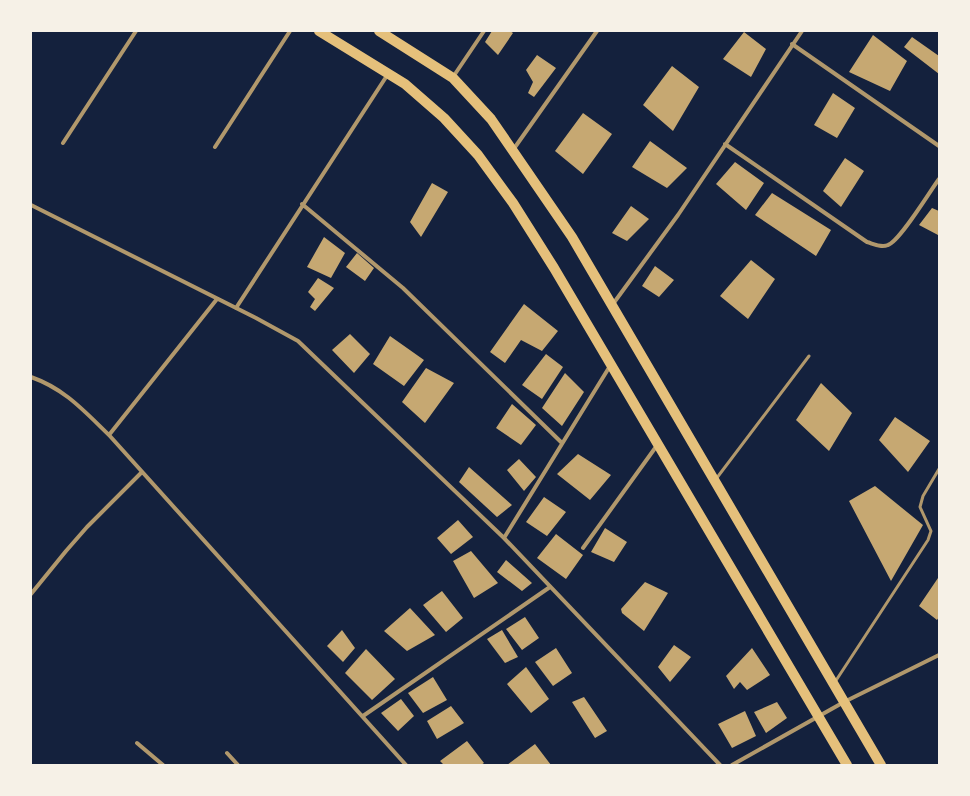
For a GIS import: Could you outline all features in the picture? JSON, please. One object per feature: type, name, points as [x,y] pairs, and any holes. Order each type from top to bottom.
[{"type":"main road","points":[[320,31],[405,84],[444,118],[478,155],[518,209],[658,443],[847,765]]},
{"type":"main road","points":[[379,31],[453,78],[491,119],[572,237],[881,765]]},
{"type":"street","points":[[63,143],[136,31]]},
{"type":"street","points":[[215,147],[290,31]]},
{"type":"street","points":[[453,78],[484,31]]},
{"type":"street","points":[[513,151],[597,31]]},
{"type":"street","points":[[612,305],[678,214],[802,31]]},
{"type":"street","points":[[792,44],[939,146]]},
{"type":"street","points":[[236,308],[302,204],[388,74]]},
{"type":"street","points":[[725,144],[867,242],[882,246],[890,245],[900,235],[939,179]]},
{"type":"street","points":[[302,204],[404,288],[562,443]]},
{"type":"street","points":[[31,205],[236,308],[298,341],[504,538],[720,765]]},
{"type":"street","points":[[109,435],[217,299]]},
{"type":"street","points":[[504,538],[611,364]]},
{"type":"street","points":[[31,377],[61,391],[109,435],[406,765]]},
{"type":"street","points":[[583,548],[658,443]]},
{"type":"street","points":[[31,594],[87,527],[142,472]]},
{"type":"street","points":[[363,716],[550,587]]},
{"type":"street","points":[[732,765],[844,702],[939,655]]},
{"type":"street","points":[[137,743],[163,765]]},
{"type":"street","points":[[227,753],[238,765]]},
{"type":"lane","points":[[714,481],[809,356]]},
{"type":"lane","points":[[834,684],[928,540],[931,531],[920,507],[923,496],[939,469]]},
{"type":"building","points":[[492,31],[510,31],[513,33],[498,55],[485,42]]},
{"type":"building","points":[[744,32],[766,49],[751,77],[723,59]]},
{"type":"building","points":[[873,35],[907,61],[890,91],[849,72]]},
{"type":"building","points":[[912,37],[939,56],[939,74],[904,47]]},
{"type":"building","points":[[537,55],[556,68],[534,97],[528,93],[533,82],[526,70]]},
{"type":"building","points":[[672,66],[699,87],[673,131],[643,105]]},
{"type":"building","points":[[833,93],[855,108],[837,138],[814,125]]},
{"type":"building","points":[[583,113],[612,134],[583,174],[555,151]]},
{"type":"building","points":[[650,141],[687,168],[667,188],[632,167]]},
{"type":"building","points":[[845,158],[864,171],[841,207],[823,191]]},
{"type":"building","points":[[735,162],[764,183],[746,210],[716,184]]},
{"type":"building","points":[[432,183],[448,192],[421,237],[410,222]]},
{"type":"building","points":[[772,193],[831,230],[816,256],[755,215]]},
{"type":"building","points":[[631,206],[649,219],[627,241],[612,233]]},
{"type":"building","points":[[932,208],[939,211],[938,235],[919,225]]},
{"type":"building","points":[[324,237],[345,253],[331,278],[307,267]]},
{"type":"building","points":[[357,253],[374,268],[365,281],[346,267]]},
{"type":"building","points":[[751,260],[775,279],[748,319],[720,296]]},
{"type":"building","points":[[655,266],[674,280],[659,297],[642,286]]},
{"type":"building","points":[[318,278],[334,288],[315,311],[310,307],[315,299],[308,292]]},
{"type":"building","points":[[524,304],[558,331],[542,351],[521,340],[505,363],[490,352]]},
{"type":"building","points":[[350,334],[370,354],[354,373],[332,350]]},
{"type":"building","points":[[390,336],[424,360],[404,386],[373,364]]},
{"type":"building","points":[[546,354],[563,367],[542,399],[522,385]]},
{"type":"building","points":[[426,368],[454,383],[425,423],[402,402]]},
{"type":"building","points":[[565,373],[584,392],[562,426],[542,408]]},
{"type":"building","points":[[821,383],[852,413],[829,451],[796,420]]},
{"type":"building","points":[[512,404],[536,425],[521,445],[496,428]]},
{"type":"building","points":[[895,417],[930,441],[908,472],[879,440]]},
{"type":"building","points":[[578,454],[611,475],[590,500],[557,474]]},
{"type":"building","points":[[519,459],[536,477],[524,491],[507,470]]},
{"type":"building","points":[[469,467],[512,505],[497,517],[459,482]]},
{"type":"building","points":[[875,486],[923,525],[891,581],[849,501]]},
{"type":"building","points":[[544,497],[566,512],[547,536],[526,522]]},
{"type":"building","points":[[458,520],[473,537],[451,554],[437,538]]},
{"type":"building","points":[[605,528],[627,542],[614,562],[591,552]]},
{"type":"building","points":[[556,534],[583,555],[566,579],[537,558]]},
{"type":"building","points":[[471,551],[498,583],[474,598],[453,561]]},
{"type":"building","points":[[506,560],[532,583],[522,591],[497,572]]},
{"type":"building","points":[[938,578],[939,617],[937,620],[919,606]]},
{"type":"building","points":[[645,582],[668,593],[644,631],[622,613],[621,609]]},
{"type":"building","points":[[442,591],[463,618],[446,632],[423,605]]},
{"type":"building","points":[[410,608],[435,635],[407,651],[384,631]]},
{"type":"building","points":[[525,617],[539,638],[522,650],[506,629]]},
{"type":"building","points":[[342,630],[355,648],[343,662],[327,646]]},
{"type":"building","points":[[502,630],[518,657],[505,663],[487,639]]},
{"type":"building","points":[[674,645],[691,657],[670,682],[658,667]]},
{"type":"building","points":[[556,648],[572,673],[553,686],[535,662]]},
{"type":"building","points":[[752,648],[770,675],[747,690],[740,682],[734,689],[726,676]]},
{"type":"building","points":[[366,649],[395,679],[372,700],[345,673]]},
{"type":"building","points":[[526,667],[549,699],[531,713],[507,684]]},
{"type":"building","points":[[433,677],[447,700],[423,713],[408,693]]},
{"type":"building","points":[[584,697],[607,731],[595,738],[572,702]]},
{"type":"building","points":[[401,699],[414,716],[398,731],[381,713]]},
{"type":"building","points":[[777,702],[787,718],[766,733],[754,712]]},
{"type":"building","points":[[451,706],[464,723],[437,739],[427,721]]},
{"type":"building","points":[[745,711],[756,736],[732,748],[718,724]]},
{"type":"building","points":[[467,741],[484,763],[481,765],[444,765],[440,761]]},
{"type":"building","points":[[535,744],[551,765],[507,765]]}]
